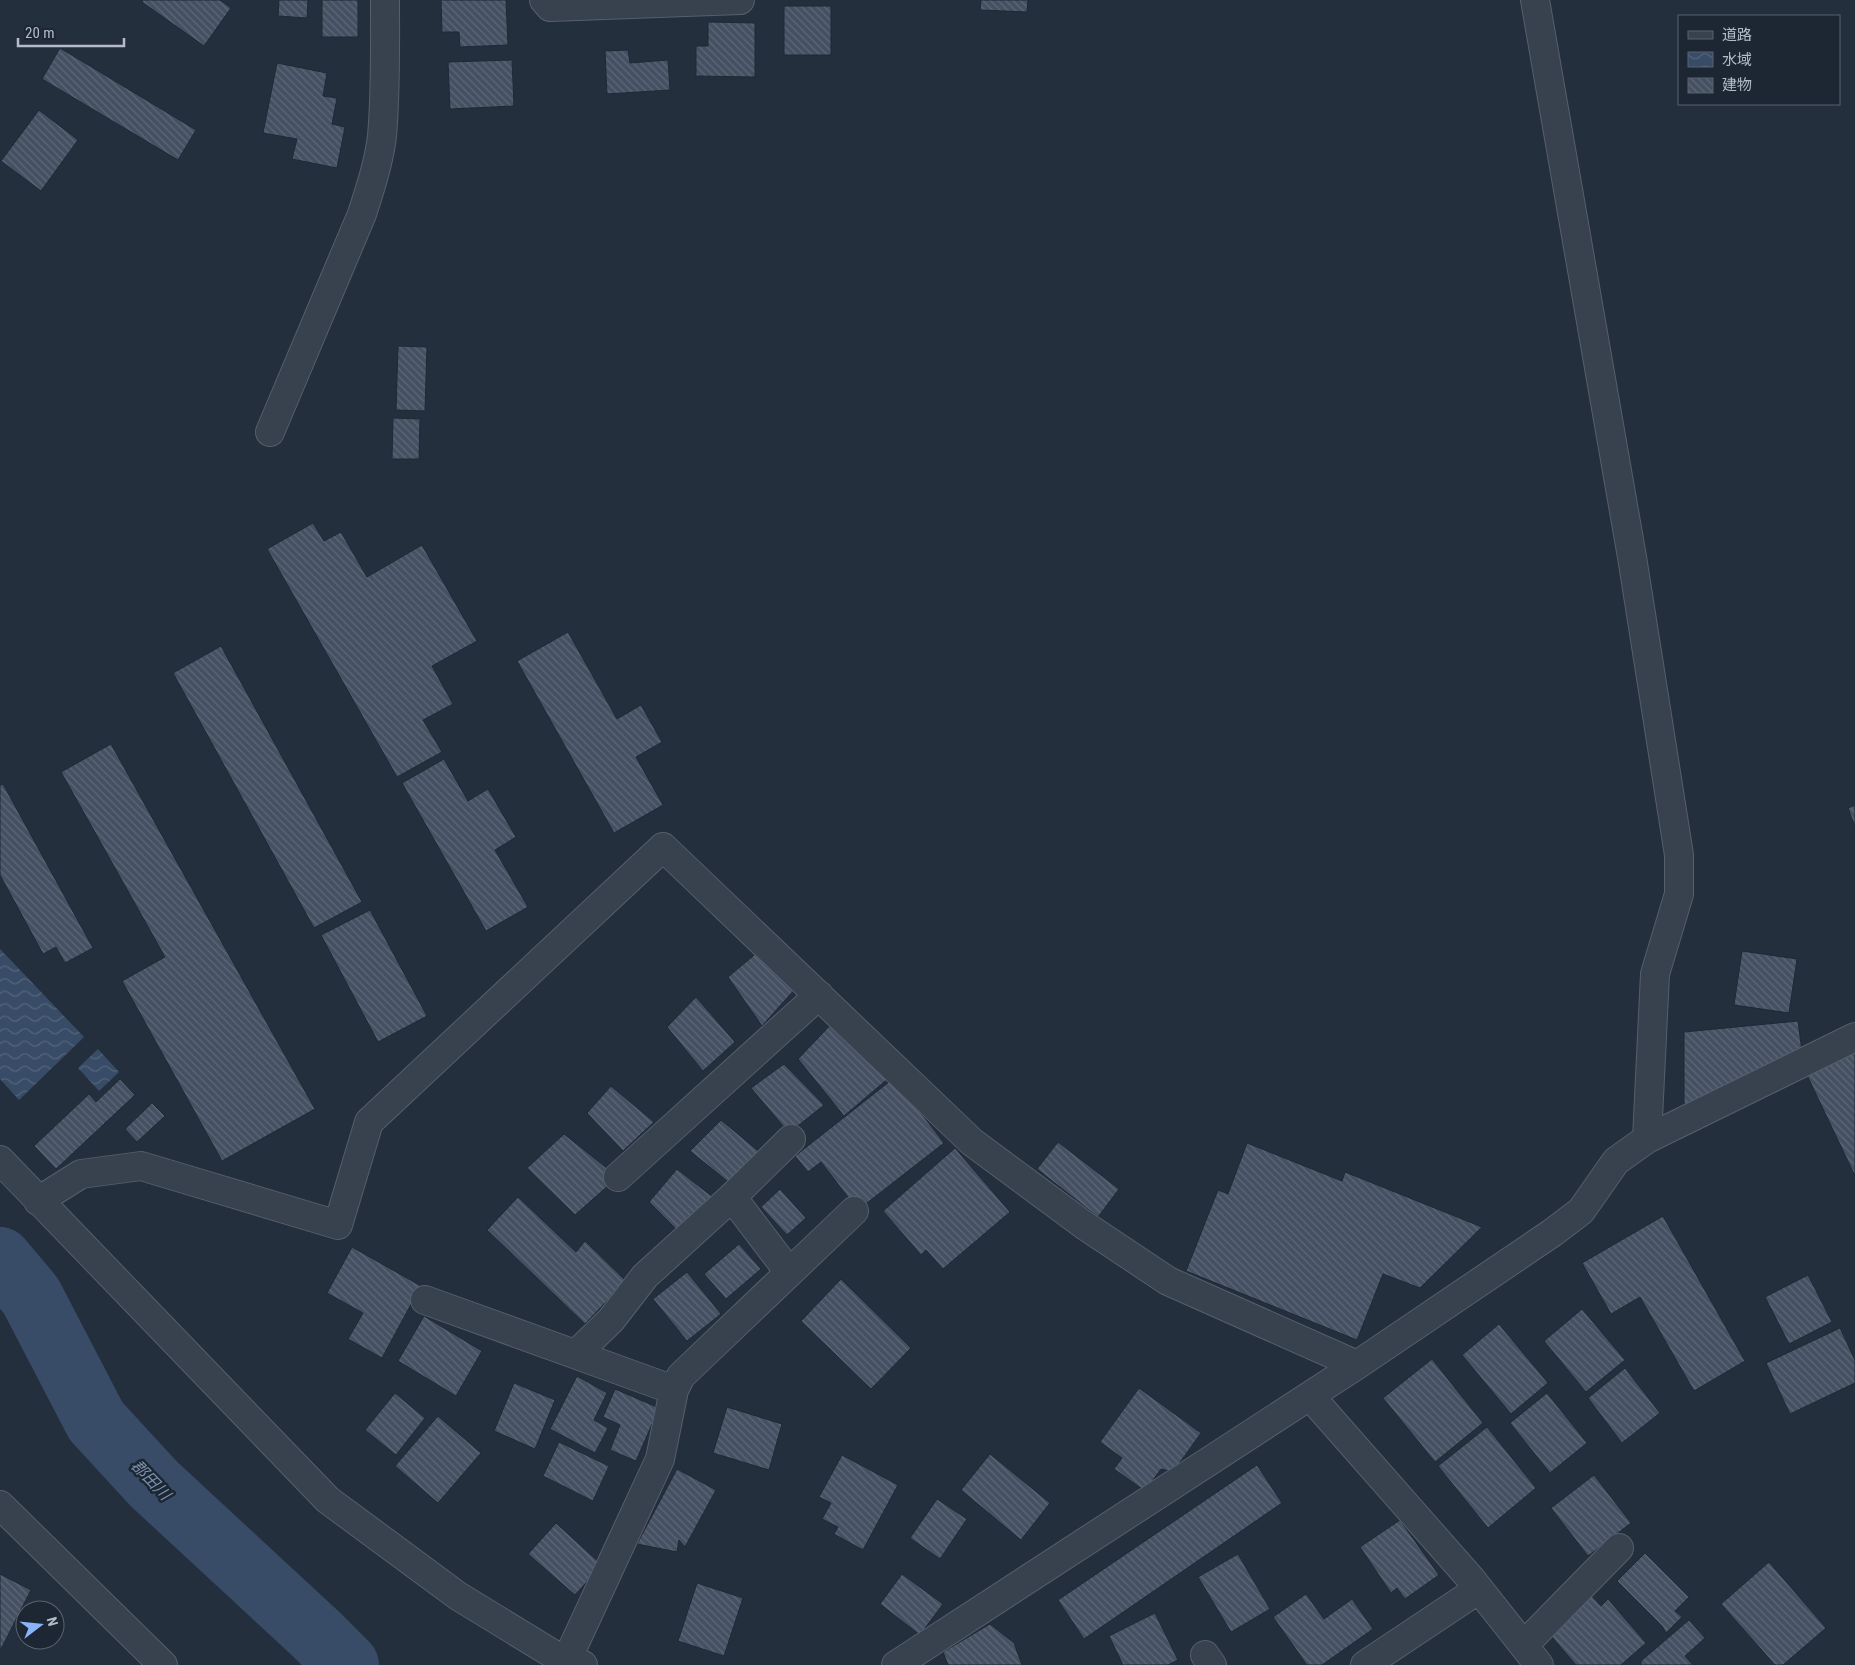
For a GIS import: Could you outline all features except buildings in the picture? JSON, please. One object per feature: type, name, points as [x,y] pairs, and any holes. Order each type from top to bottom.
[{"type":"street","points":[[270,432],[362,214],[373,182],[382,137],[385,0]]},
{"type":"street","points":[[544,0],[550,7],[740,0]]},
{"type":"street","points":[[1535,0],[1631,547],[1680,855],[1679,894],[1655,974],[1647,1139]]},
{"type":"street","points":[[38,1201],[81,1174],[141,1166],[338,1224],[369,1122],[663,847],[972,1142],[1084,1225],[1168,1281],[1357,1365]]},
{"type":"street","points":[[618,1177],[819,995]]},
{"type":"street","points":[[896,1665],[1357,1365],[1581,1211],[1616,1162],[1647,1139],[1855,1037]]},
{"type":"street","points":[[576,1354],[611,1320],[645,1276],[791,1140]]},
{"type":"street","points":[[0,1160],[328,1500],[458,1596],[574,1663],[660,1459],[674,1390],[681,1376],[854,1211]]},
{"type":"street","points":[[732,1197],[789,1272]]},
{"type":"street","points":[[425,1300],[674,1390]]},
{"type":"street","points":[[1310,1396],[1479,1589],[1532,1655],[1619,1548]]},
{"type":"street","points":[[0,1505],[164,1665]]},
{"type":"street","points":[[1365,1665],[1479,1589]]},
{"type":"water","points":[[0,949],[84,1037],[19,1100],[0,1079]]},
{"type":"water","points":[[98,1049],[119,1072],[99,1091],[78,1068]]},
{"type":"waterway","name":"郡田川","points":[[0,1259],[31,1296],[96,1421],[154,1484],[347,1665]]}]
